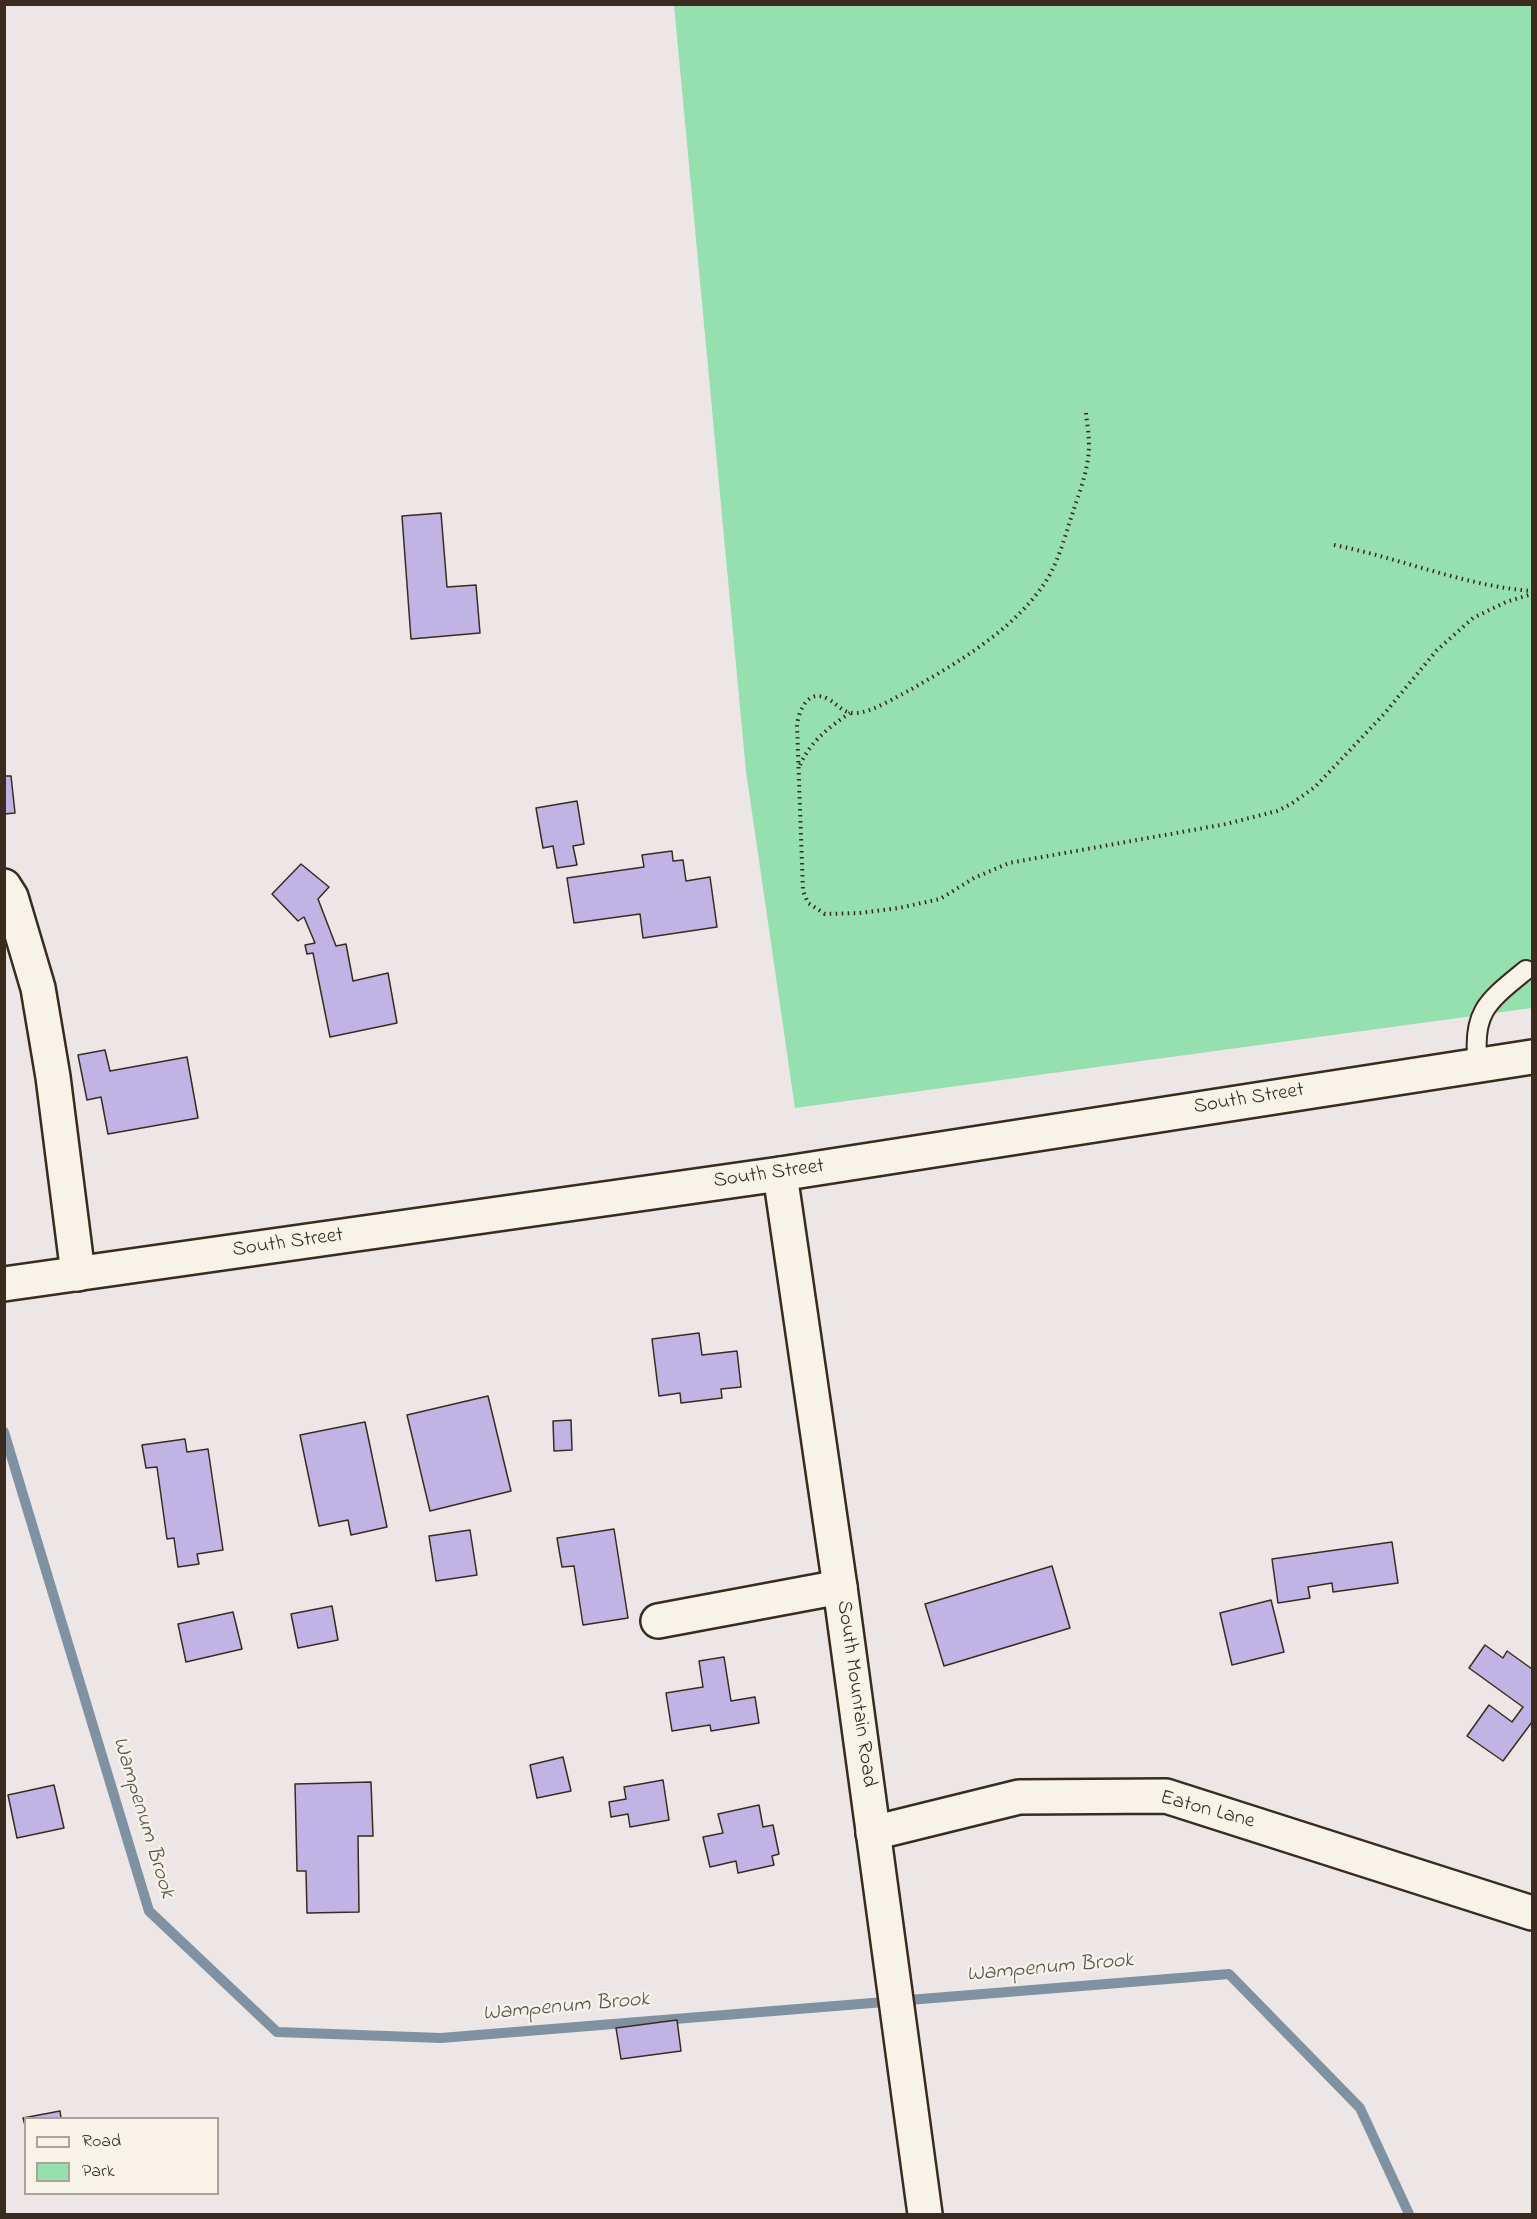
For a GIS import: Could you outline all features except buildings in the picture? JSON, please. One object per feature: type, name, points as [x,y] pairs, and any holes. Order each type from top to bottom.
[{"type":"main road","points":[[4,885],[11,897],[38,988],[53,1077],[78,1274]]},
{"type":"main road","name":"South Street","points":[[4,1284],[780,1174],[1533,1057]]},
{"type":"main road","name":"South Mountain Road","points":[[780,1174],[840,1587],[925,2214]]},
{"type":"main road","points":[[658,1621],[840,1587]]},
{"type":"main road","name":"Eaton Lane","points":[[873,1833],[1019,1797],[1166,1796],[1533,1913]]},
{"type":"lane","points":[[1478,1065],[1475,1044],[1478,1022],[1484,1010],[1494,996],[1526,970]]},
{"type":"path","points":[[1086,413],[1089,445],[1086,472],[1055,563],[1043,586],[1025,608],[999,631],[935,676],[889,702],[858,714],[842,711],[828,699],[820,697],[810,698],[803,704],[797,725],[803,891],[808,903],[825,914],[899,908],[940,899],[989,870],[1009,863],[1136,838],[1226,824],[1259,817],[1291,804],[1315,787],[1384,714],[1437,650],[1473,618],[1506,602],[1533,593]]},
{"type":"path","points":[[1334,545],[1533,593]]},
{"type":"path","points":[[800,765],[813,742],[850,713]]},
{"type":"green space","points":[[674,5],[1532,5],[1532,1008],[795,1108],[746,771]]},
{"type":"waterway","name":"Wampenum Brook","points":[[4,1432],[149,1911],[277,2032],[441,2038],[1229,1974],[1360,2108],[1409,2214]]}]
